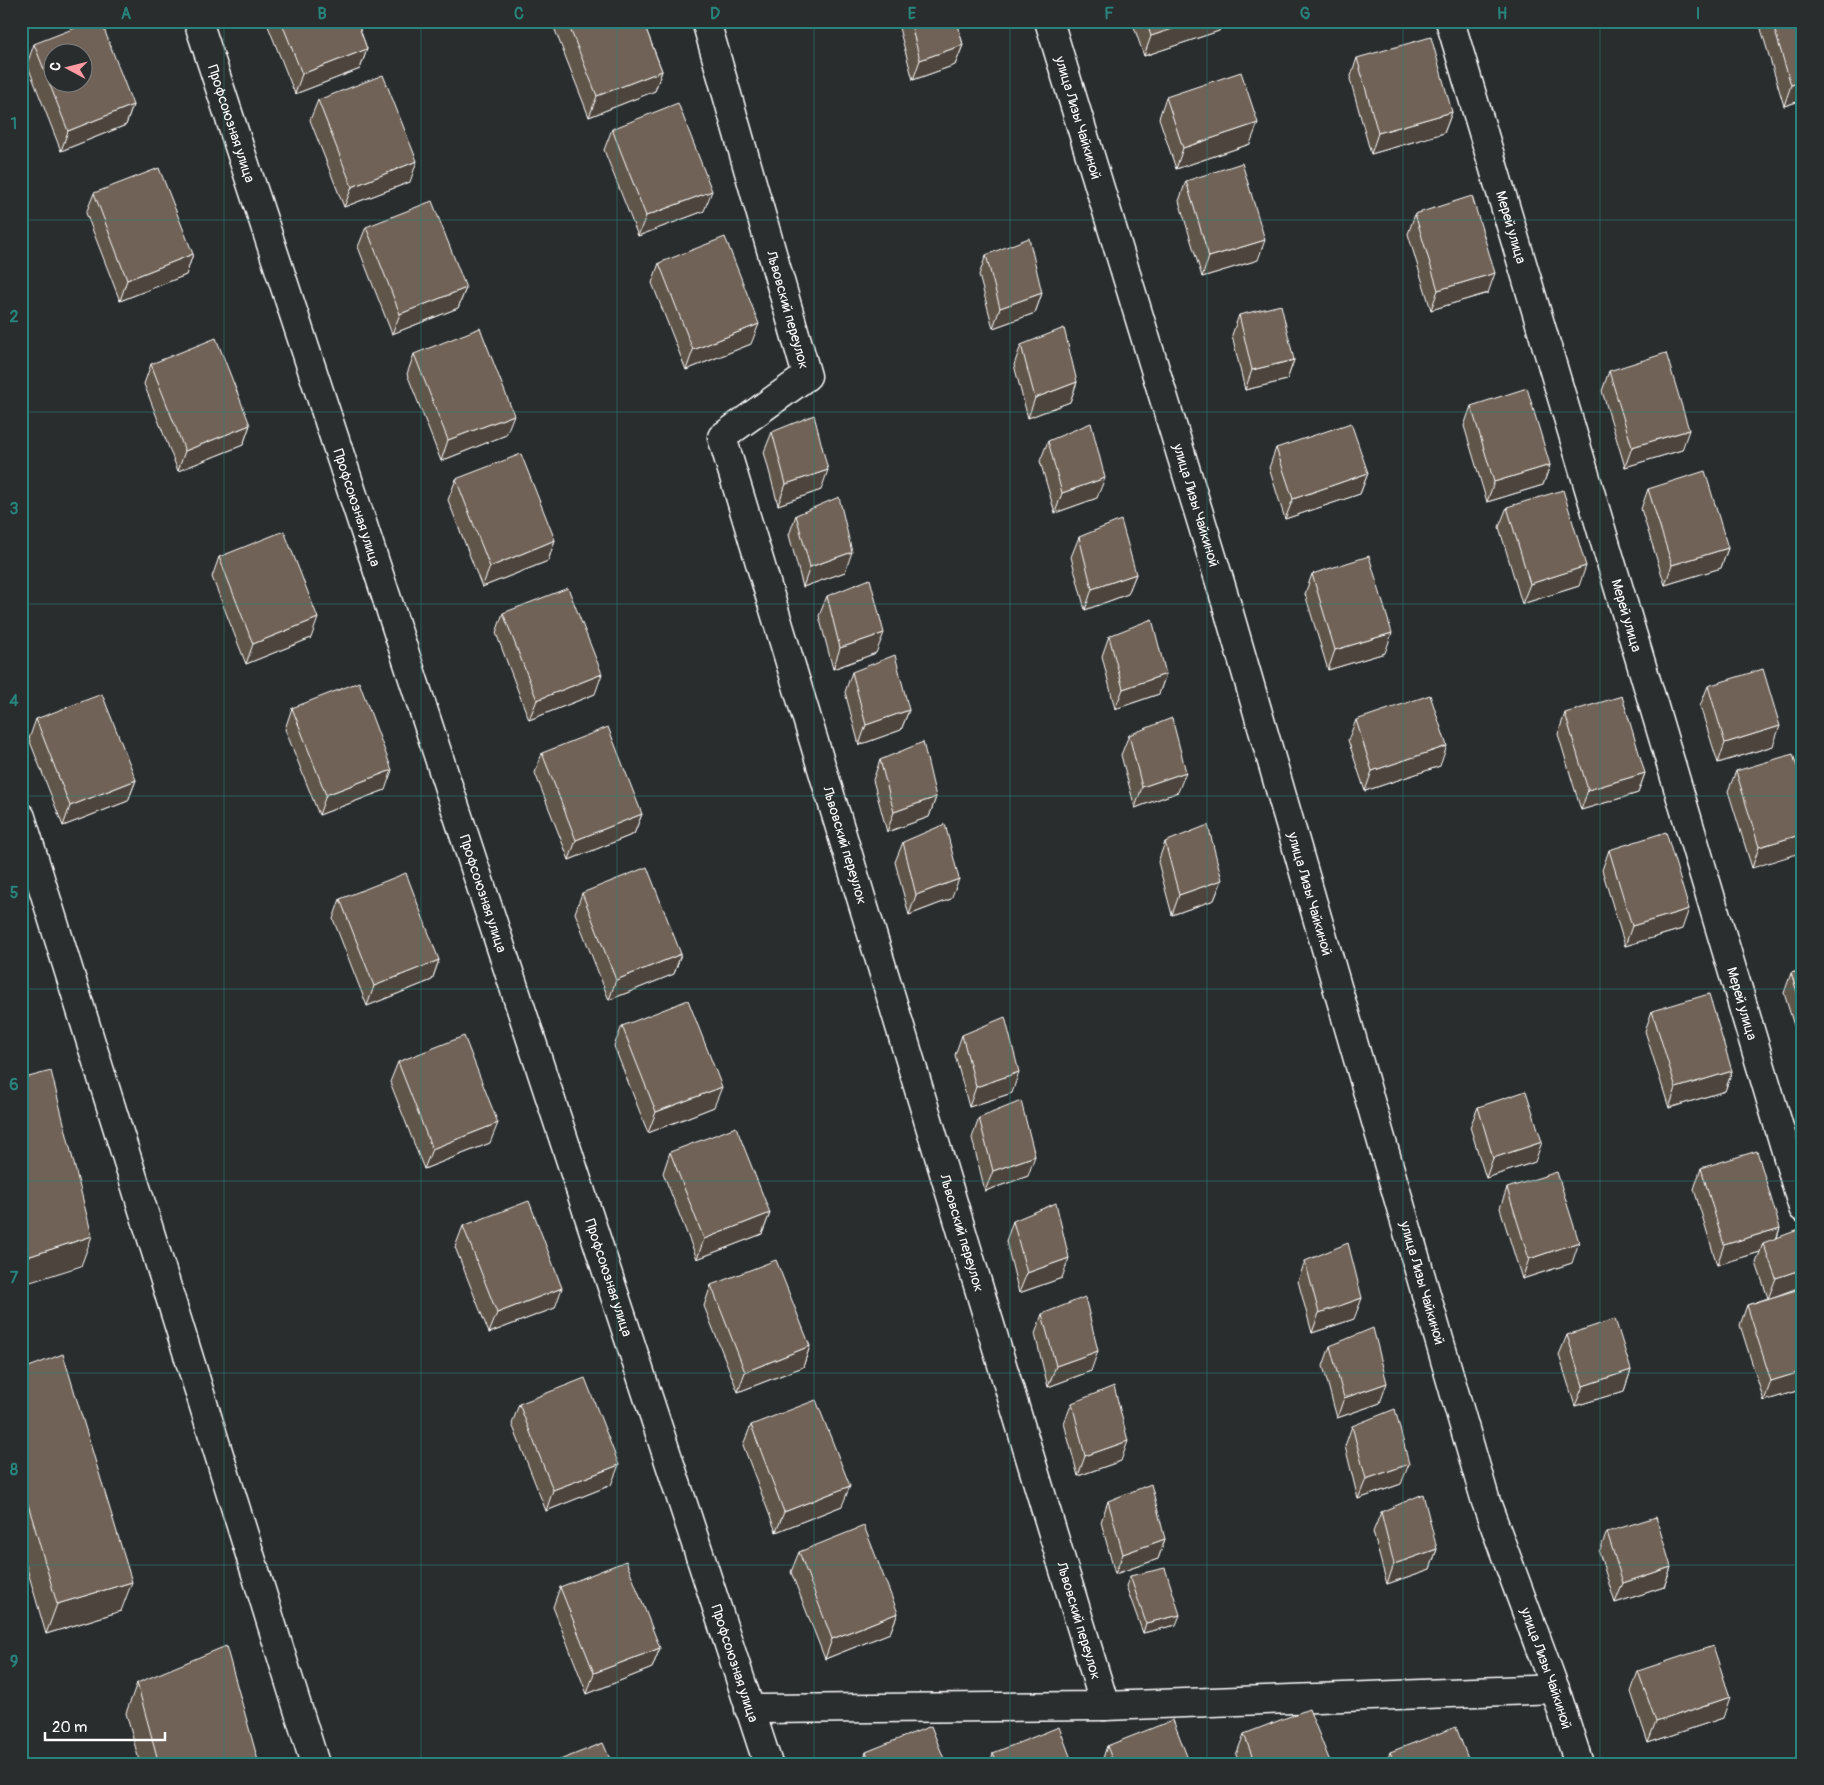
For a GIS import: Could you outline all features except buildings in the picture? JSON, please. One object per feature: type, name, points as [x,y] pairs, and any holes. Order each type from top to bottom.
[{"type":"street","name":"Профсоюзная улица","points":[[198,21],[768,1764]]},
{"type":"street","name":"Львовский переулок","points":[[706,21],[807,376],[722,437],[1105,1706]]},
{"type":"street","name":"улица Лизы Чайкиной","points":[[1049,21],[1225,599],[1486,1502],[1555,1689],[1579,1764]]},
{"type":"street","name":"Мерей улица","points":[[1450,21],[1803,1208]]},
{"type":"street","points":[[21,817],[315,1764]]},
{"type":"street","points":[[749,1709],[1105,1706],[1555,1689]]}]
